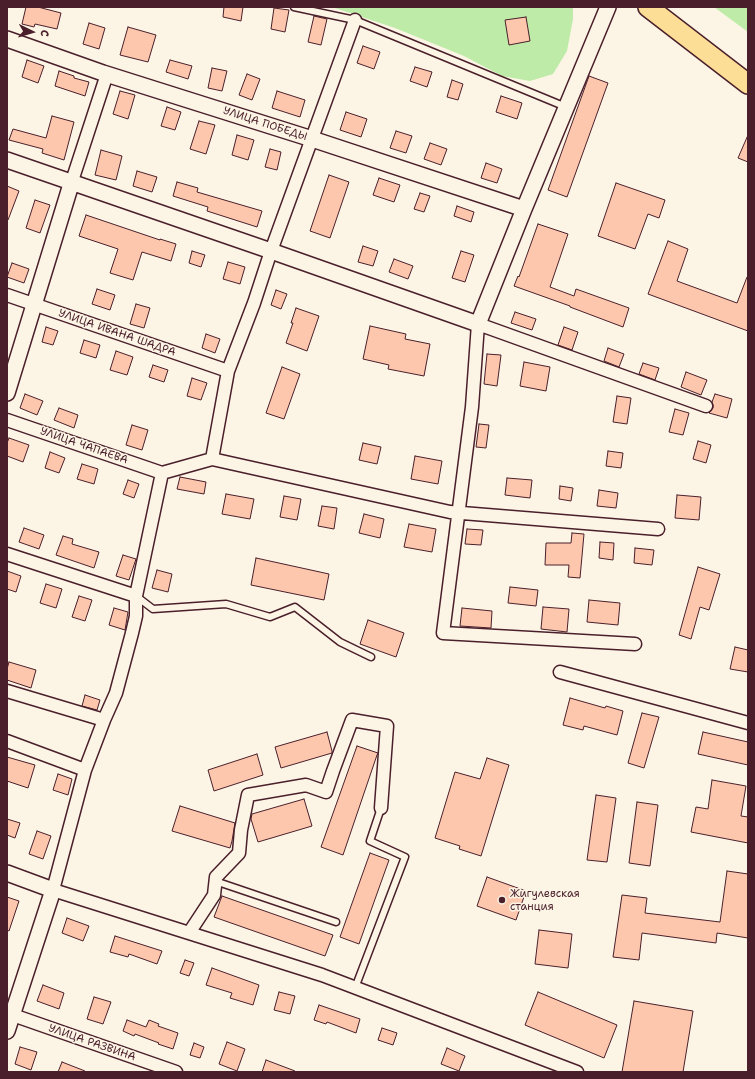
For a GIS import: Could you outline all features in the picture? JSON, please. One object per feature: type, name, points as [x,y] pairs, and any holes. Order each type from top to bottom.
[{"type":"main road","points":[[648,7],[748,84]]},
{"type":"street","points":[[608,7],[478,324],[472,407],[443,633],[635,644]]},
{"type":"street","points":[[212,459],[228,370],[254,304],[271,250],[356,20]]},
{"type":"street","name":"УЛИЦА ПОБЕДЫ","points":[[7,39],[107,74],[312,139],[524,209]]},
{"type":"street","points":[[7,392],[72,181],[107,74]]},
{"type":"street","points":[[7,160],[271,250],[706,406]]},
{"type":"street","name":"УЛИЦА ИВАНА ШАДРА","points":[[7,295],[228,370]]},
{"type":"street","name":"УЛИЦА ЧАПАЕВА","points":[[7,420],[162,473]]},
{"type":"street","points":[[7,1030],[10,1014],[53,890],[85,770],[116,693],[136,616],[136,596],[162,473],[212,459],[450,512],[658,529]]},
{"type":"street","points":[[7,554],[136,596]]},
{"type":"street","points":[[560,672],[748,722]]},
{"type":"street","points":[[7,691],[104,720]]},
{"type":"street","points":[[189,933],[214,895],[216,877],[239,853],[241,830],[248,795],[306,785],[326,792],[352,720],[386,726],[381,808]]},
{"type":"street","points":[[7,741],[85,770]]},
{"type":"street","points":[[7,873],[53,890],[322,975],[577,1072]]},
{"type":"street","name":"УЛИЦА РАЗВИНА","points":[[10,1014],[176,1072]]},
{"type":"lane","points":[[294,7],[356,20],[566,107]]},
{"type":"lane","points":[[136,596],[153,609],[226,604],[270,617],[295,607],[340,642],[371,657]]},
{"type":"lane","points":[[355,988],[405,857],[370,841],[381,808]]},
{"type":"lane","points":[[216,881],[336,922]]},
{"type":"green space","points":[[332,7],[573,7],[573,19],[567,51],[553,74],[530,81],[502,76],[464,56],[395,28]]},
{"type":"green space","points":[[714,7],[748,7],[748,32]]},
{"type":"building","points":[[26,7],[38,7],[61,13],[57,29],[35,24],[34,27],[22,24]]},
{"type":"building","points":[[224,7],[243,7],[241,21],[223,17]]},
{"type":"building","points":[[274,8],[289,10],[285,32],[271,29]]},
{"type":"building","points":[[314,16],[327,19],[321,45],[308,42]]},
{"type":"building","points":[[526,17],[530,41],[509,45],[505,20]]},
{"type":"building","points":[[89,23],[105,28],[99,49],[83,44]]},
{"type":"building","points":[[128,27],[156,35],[148,62],[120,55]]},
{"type":"building","points":[[363,46],[380,52],[374,69],[357,63]]},
{"type":"building","points":[[27,60],[44,66],[38,83],[22,77]]},
{"type":"building","points":[[170,60],[192,66],[188,79],[166,72]]},
{"type":"building","points":[[415,67],[432,72],[427,87],[410,81]]},
{"type":"building","points":[[212,68],[227,71],[222,91],[208,88]]},
{"type":"building","points":[[59,71],[74,76],[74,78],[89,82],[85,96],[55,86]]},
{"type":"building","points":[[247,74],[260,79],[252,100],[239,95]]},
{"type":"building","points":[[589,76],[608,83],[567,197],[548,190]]},
{"type":"building","points":[[452,80],[463,84],[458,100],[447,97]]},
{"type":"building","points":[[120,91],[135,95],[128,119],[113,114]]},
{"type":"building","points":[[277,91],[305,100],[300,117],[272,108]]},
{"type":"building","points":[[501,96],[522,103],[517,119],[496,112]]},
{"type":"building","points":[[167,107],[181,112],[175,130],[161,126]]},
{"type":"building","points":[[346,112],[367,119],[361,137],[340,130]]},
{"type":"building","points":[[52,116],[74,122],[64,160],[42,153],[43,149],[9,140],[13,129],[46,138]]},
{"type":"building","points":[[199,121],[215,125],[206,154],[190,149]]},
{"type":"building","points":[[396,131],[412,136],[406,153],[390,148]]},
{"type":"building","points":[[237,135],[254,140],[248,160],[232,155]]},
{"type":"building","points":[[748,135],[748,162],[738,158]]},
{"type":"building","points":[[430,143],[447,149],[441,165],[424,159]]},
{"type":"building","points":[[270,149],[281,152],[277,170],[265,167]]},
{"type":"building","points":[[101,150],[122,156],[116,180],[95,175]]},
{"type":"building","points":[[486,163],[502,169],[497,183],[481,178]]},
{"type":"building","points":[[137,171],[157,177],[152,192],[133,186]]},
{"type":"building","points":[[329,175],[349,182],[330,238],[310,231]]},
{"type":"building","points":[[379,178],[400,185],[394,202],[373,195]]},
{"type":"building","points":[[177,182],[198,188],[197,192],[262,211],[257,227],[207,211],[208,207],[173,196]]},
{"type":"building","points":[[616,183],[665,200],[659,218],[648,214],[635,249],[598,236]]},
{"type":"building","points":[[7,186],[19,191],[8,220],[7,220]]},
{"type":"building","points":[[420,193],[430,196],[424,212],[414,209]]},
{"type":"building","points":[[35,200],[50,205],[40,233],[26,228]]},
{"type":"building","points":[[457,206],[474,212],[471,222],[454,216]]},
{"type":"building","points":[[86,215],[176,244],[171,261],[142,252],[133,280],[110,273],[118,249],[79,236]]},
{"type":"building","points":[[538,224],[568,234],[550,287],[574,296],[576,289],[629,308],[623,327],[514,286],[518,276],[519,277]]},
{"type":"building","points":[[668,241],[688,249],[677,281],[737,303],[748,277],[748,331],[648,294]]},
{"type":"building","points":[[363,246],[378,251],[373,266],[358,262]]},
{"type":"building","points":[[192,251],[205,255],[201,267],[189,263]]},
{"type":"building","points":[[461,251],[474,255],[465,282],[452,278]]},
{"type":"building","points":[[394,259],[413,266],[408,279],[389,272]]},
{"type":"building","points":[[228,262],[245,267],[240,284],[223,279]]},
{"type":"building","points":[[12,263],[29,269],[24,283],[7,277]]},
{"type":"building","points":[[97,289],[115,295],[110,310],[92,304]]},
{"type":"building","points":[[276,290],[287,294],[281,309],[271,305]]},
{"type":"building","points":[[136,304],[150,308],[144,328],[130,324]]},
{"type":"building","points":[[296,308],[319,316],[307,351],[286,343],[293,323],[291,323]]},
{"type":"building","points":[[515,312],[536,319],[532,330],[511,323]]},
{"type":"building","points":[[370,326],[406,334],[405,339],[430,344],[424,376],[388,369],[389,365],[363,359]]},
{"type":"building","points":[[46,327],[58,331],[53,345],[42,342]]},
{"type":"building","points":[[564,327],[578,332],[572,350],[558,345]]},
{"type":"building","points":[[206,334],[220,339],[215,353],[202,348]]},
{"type":"building","points":[[84,340],[100,345],[96,358],[80,353]]},
{"type":"building","points":[[608,348],[624,354],[619,367],[604,361]]},
{"type":"building","points":[[116,351],[133,357],[127,375],[110,370]]},
{"type":"building","points":[[487,354],[501,355],[497,386],[484,384]]},
{"type":"building","points":[[524,362],[550,367],[546,391],[520,386]]},
{"type":"building","points":[[643,363],[659,368],[655,380],[639,374]]},
{"type":"building","points":[[153,365],[168,370],[164,382],[149,377]]},
{"type":"building","points":[[282,367],[300,374],[284,419],[266,413]]},
{"type":"building","points":[[686,372],[707,380],[701,395],[681,387]]},
{"type":"building","points":[[192,378],[207,383],[201,400],[187,396]]},
{"type":"building","points":[[25,394],[43,401],[37,415],[20,408]]},
{"type":"building","points":[[715,394],[732,399],[727,418],[709,413],[713,408],[712,402]]},
{"type":"building","points":[[617,396],[631,398],[627,424],[613,422]]},
{"type":"building","points":[[59,408],[78,415],[74,428],[54,420]]},
{"type":"building","points":[[675,409],[689,413],[683,435],[669,432]]},
{"type":"building","points":[[479,424],[489,425],[486,448],[476,447]]},
{"type":"building","points":[[132,425],[148,430],[142,450],[126,445]]},
{"type":"building","points":[[9,438],[29,445],[23,462],[7,456],[7,443]]},
{"type":"building","points":[[698,441],[711,445],[706,463],[693,459]]},
{"type":"building","points":[[363,443],[381,447],[377,464],[359,460]]},
{"type":"building","points":[[608,451],[623,453],[621,468],[606,466]]},
{"type":"building","points":[[50,452],[65,458],[59,473],[45,468]]},
{"type":"building","points":[[415,456],[442,461],[438,484],[411,479]]},
{"type":"building","points":[[82,464],[98,469],[94,484],[77,479]]},
{"type":"building","points":[[180,477],[206,482],[204,494],[177,489]]},
{"type":"building","points":[[507,478],[532,480],[530,498],[505,495]]},
{"type":"building","points":[[128,480],[139,484],[134,498],[123,494]]},
{"type":"building","points":[[560,486],[573,488],[571,501],[559,499]]},
{"type":"building","points":[[599,490],[618,493],[616,508],[597,506]]},
{"type":"building","points":[[226,494],[254,499],[250,519],[222,514]]},
{"type":"building","points":[[677,495],[701,497],[699,520],[675,518]]},
{"type":"building","points":[[284,496],[301,499],[297,520],[280,517]]},
{"type":"building","points":[[322,506],[337,508],[334,529],[318,526]]},
{"type":"building","points":[[364,514],[384,519],[380,538],[359,533]]},
{"type":"building","points":[[409,524],[436,529],[432,552],[404,547]]},
{"type":"building","points":[[24,528],[44,535],[39,549],[19,542]]},
{"type":"building","points":[[467,529],[483,530],[481,545],[465,544]]},
{"type":"building","points":[[572,533],[584,534],[580,578],[568,577],[569,565],[545,565],[546,543],[571,543]]},
{"type":"building","points":[[63,536],[73,539],[72,544],[99,552],[94,568],[56,555]]},
{"type":"building","points":[[600,542],[614,543],[613,560],[599,558]]},
{"type":"building","points":[[635,548],[654,550],[652,565],[634,563]]},
{"type":"building","points":[[123,555],[136,559],[129,580],[116,576]]},
{"type":"building","points":[[256,558],[329,574],[324,600],[251,585]]},
{"type":"building","points":[[698,567],[720,574],[709,610],[700,607],[691,639],[679,635]]},
{"type":"building","points":[[157,570],[172,574],[168,592],[152,588]]},
{"type":"building","points":[[7,571],[21,576],[16,592],[7,589]]},
{"type":"building","points":[[46,584],[62,589],[56,608],[40,603]]},
{"type":"building","points":[[510,587],[538,590],[536,606],[508,603]]},
{"type":"building","points":[[79,596],[92,600],[85,621],[72,617]]},
{"type":"building","points":[[589,600],[620,603],[618,625],[587,622]]},
{"type":"building","points":[[543,607],[569,609],[567,632],[541,629]]},
{"type":"building","points":[[114,608],[128,612],[125,630],[109,625]]},
{"type":"building","points":[[462,608],[492,611],[491,628],[460,626]]},
{"type":"building","points":[[368,620],[404,633],[396,657],[360,644]]},
{"type":"building","points":[[735,647],[748,650],[748,672],[730,669]]},
{"type":"building","points":[[9,662],[36,670],[31,688],[7,680],[7,669]]},
{"type":"building","points":[[85,695],[100,700],[97,710],[82,706]]},
{"type":"building","points":[[570,698],[605,708],[606,706],[623,711],[617,735],[584,726],[583,730],[563,725]]},
{"type":"building","points":[[642,713],[659,717],[644,768],[628,763]]},
{"type":"building","points":[[327,732],[332,753],[281,768],[275,747]]},
{"type":"building","points":[[703,732],[748,742],[748,765],[698,754]]},
{"type":"building","points":[[357,746],[378,753],[343,855],[321,847]]},
{"type":"building","points":[[257,754],[263,775],[214,791],[208,770]]},
{"type":"building","points":[[7,757],[35,765],[28,788],[7,781]]},
{"type":"building","points":[[487,758],[509,765],[481,856],[459,849],[460,846],[435,838],[455,772],[480,779]]},
{"type":"building","points":[[58,774],[72,779],[68,795],[53,790]]},
{"type":"building","points":[[712,780],[746,786],[741,816],[748,817],[748,843],[691,832],[696,807],[708,809]]},
{"type":"building","points":[[596,795],[616,798],[607,862],[587,860]]},
{"type":"building","points":[[304,799],[312,826],[258,842],[251,819],[252,814]]},
{"type":"building","points":[[637,802],[658,805],[650,866],[629,863]]},
{"type":"building","points":[[180,806],[235,823],[230,848],[172,831]]},
{"type":"building","points":[[7,819],[20,823],[15,838],[7,835]]},
{"type":"building","points":[[37,831],[51,836],[43,859],[29,854]]},
{"type":"building","points":[[370,853],[389,860],[359,944],[340,937]]},
{"type":"building","points":[[727,871],[748,874],[748,938],[717,933],[716,943],[642,933],[639,960],[613,957],[622,895],[647,898],[645,913],[720,922]]},
{"type":"building","points":[[487,877],[526,891],[516,920],[477,906]]},
{"type":"building","points":[[222,896],[333,935],[325,956],[214,917]]},
{"type":"building","points":[[7,897],[19,901],[9,931],[7,930]]},
{"type":"building","points":[[67,918],[89,926],[83,941],[62,933]]},
{"type":"building","points":[[539,930],[572,934],[568,968],[535,964]]},
{"type":"building","points":[[115,936],[162,951],[157,964],[129,954],[128,957],[110,952]]},
{"type":"building","points":[[185,960],[194,963],[189,976],[180,973]]},
{"type":"building","points":[[212,968],[259,985],[253,1005],[230,998],[232,993],[206,985]]},
{"type":"building","points":[[43,985],[64,993],[59,1009],[37,1001]]},
{"type":"building","points":[[279,992],[295,996],[290,1014],[274,1010]]},
{"type":"building","points":[[538,992],[617,1025],[604,1058],[525,1025]]},
{"type":"building","points":[[94,997],[111,1002],[103,1024],[87,1019]]},
{"type":"building","points":[[634,1001],[693,1011],[683,1072],[622,1072]]},
{"type":"building","points":[[319,1005],[360,1019],[356,1033],[327,1022],[326,1024],[314,1020]]},
{"type":"building","points":[[127,1020],[146,1027],[149,1020],[159,1024],[158,1026],[178,1033],[173,1049],[135,1034],[134,1036],[123,1031]]},
{"type":"building","points":[[382,1028],[397,1033],[393,1045],[378,1040]]},
{"type":"building","points":[[227,1042],[245,1049],[237,1071],[219,1064]]},
{"type":"building","points":[[194,1043],[204,1047],[200,1058],[190,1055]]},
{"type":"building","points":[[20,1047],[37,1052],[31,1070],[15,1064]]},
{"type":"building","points":[[447,1048],[465,1056],[459,1071],[441,1064]]},
{"type":"building","points":[[266,1060],[295,1071],[295,1072],[262,1072]]},
{"type":"building","points":[[62,1062],[85,1071],[85,1072],[58,1072]]},
{"type":"place","name":"Жигулевская станция","points":[[502,900]]}]
